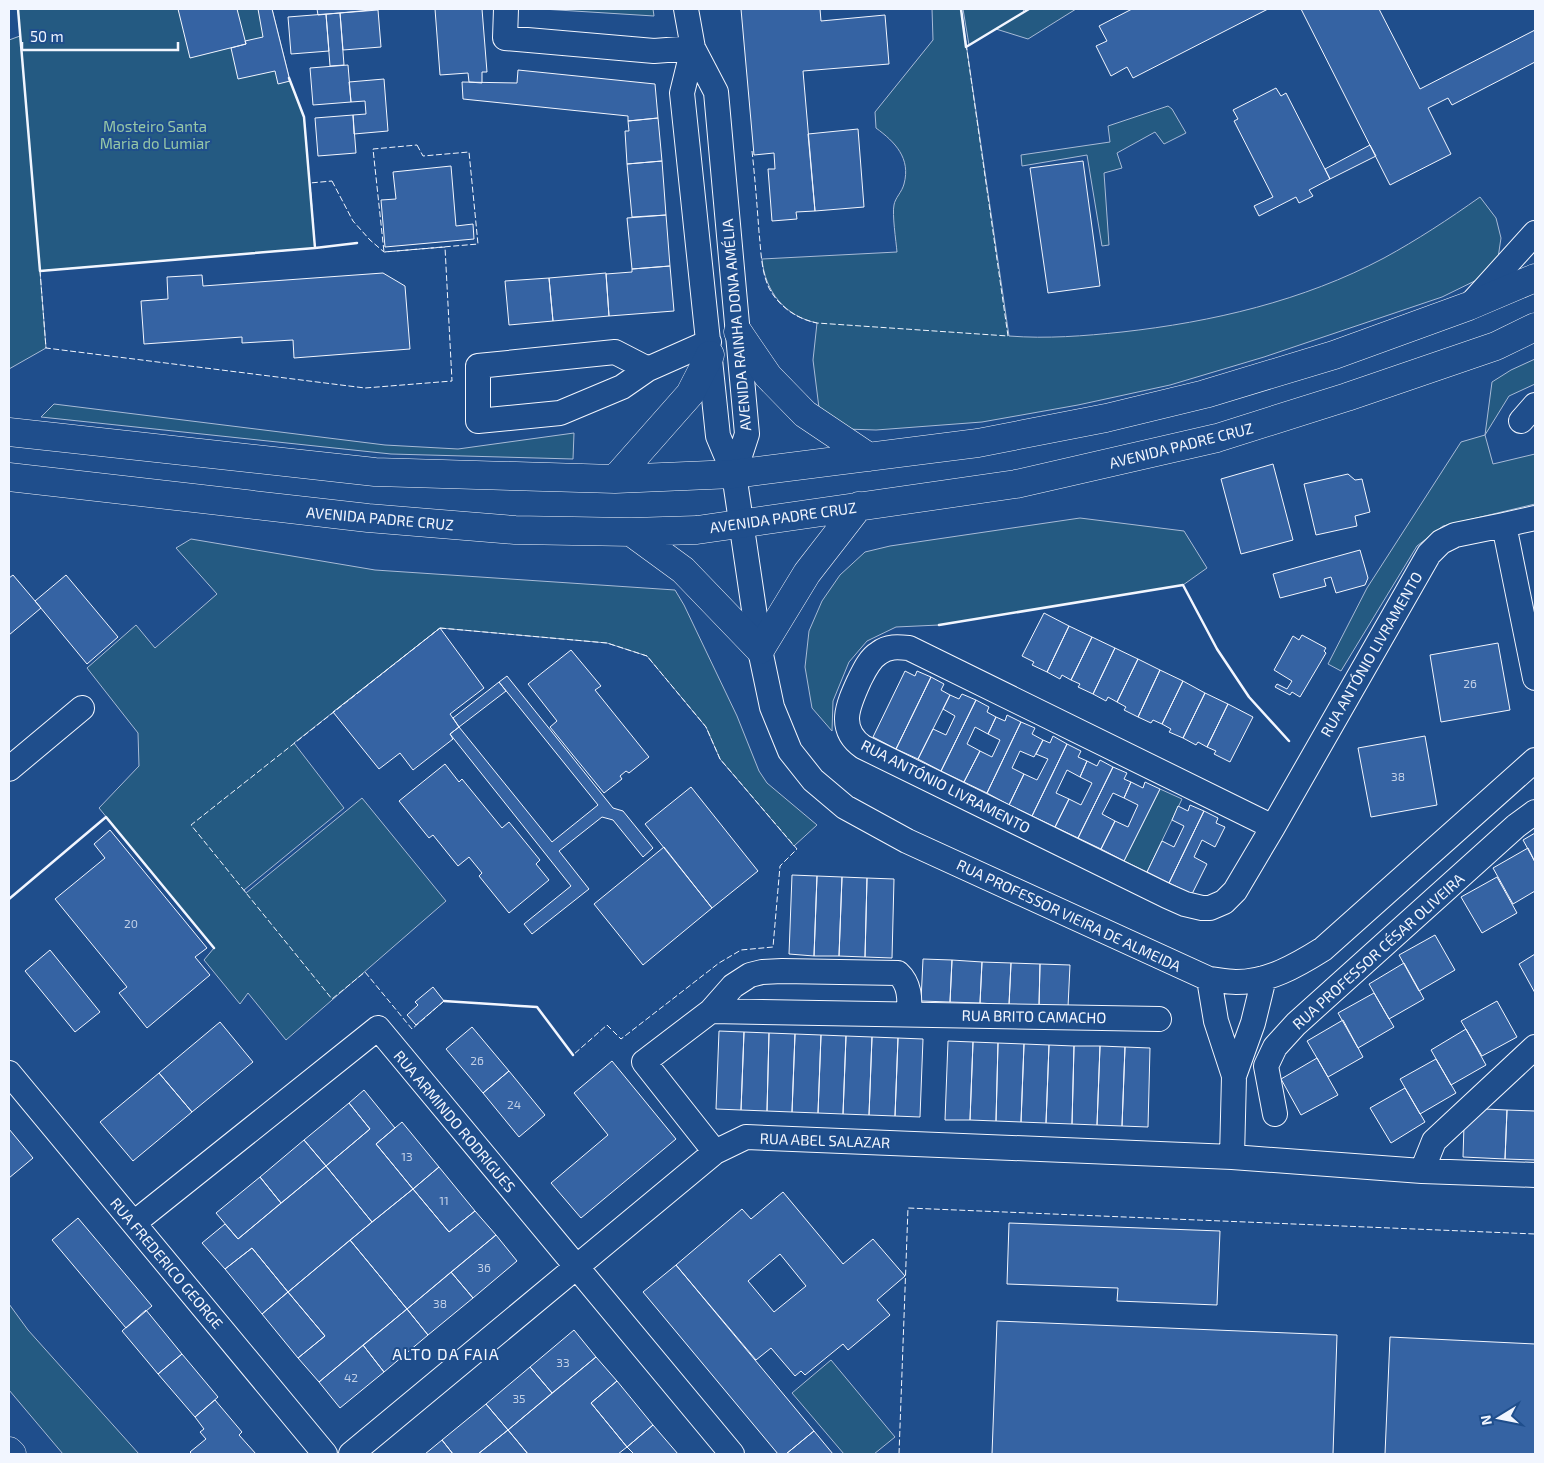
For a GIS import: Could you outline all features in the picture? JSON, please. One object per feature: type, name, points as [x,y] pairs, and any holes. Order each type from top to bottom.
[{"type":"highway","points":[[9,432],[375,472],[616,479],[734,474],[978,443],[1106,418],[1196,396],[1334,354],[1469,306],[1535,278]]},
{"type":"highway","name":"AVENIDA PADRE CRUZ","points":[[9,477],[368,518],[515,530],[631,532],[696,530],[742,525],[1016,484],[1217,438],[1357,394],[1496,346],[1535,327]]},
{"type":"highway","points":[[738,332],[768,376],[805,414],[869,457]]},
{"type":"highway","points":[[616,479],[690,394],[709,348]]},
{"type":"highway","points":[[631,532],[683,570],[760,650],[807,572],[859,506]]},
{"type":"highway","points":[[9,1451],[12,1454]]},
{"type":"street","points":[[506,9],[505,38],[654,51],[693,48]]},
{"type":"street","name":"AVENIDA RAINHA DONA AMÉLIA","points":[[686,9],[693,48],[716,92],[747,434],[734,474]]},
{"type":"street","name":"AVENIDA RAINHA DONA AMÉLIA","points":[[693,48],[682,93],[718,436],[734,474]]},
{"type":"street","points":[[1469,306],[1535,233]]},
{"type":"street","points":[[648,369],[615,352],[478,366],[478,421],[560,413],[622,387],[648,369],[709,348]]},
{"type":"street","name":"RUA PROFESSOR VIEIRA DE ALMEIDA","points":[[734,474],[760,650],[772,707],[790,751],[813,780],[845,807],[907,841],[1209,979],[1237,982],[1264,978],[1296,967],[1322,949],[1534,757]]},
{"type":"street","name":"RUA ANTÓNIO LIVRAMENTO","points":[[1273,827],[909,648],[891,648],[878,654],[867,666],[849,703],[847,723],[849,731],[852,738],[863,747],[1167,896],[1193,907],[1210,908],[1217,906],[1230,897],[1273,827],[1429,554],[1441,542],[1455,535],[1535,518]]},
{"type":"street","points":[[1504,525],[1532,647],[1535,678]]},
{"type":"street","points":[[9,769],[82,708]]},
{"type":"street","name":"RUA PROFESSOR CÉSAR OLIVEIRA","points":[[1275,1114],[1266,1066],[1275,1047],[1296,1024],[1516,826],[1535,812]]},
{"type":"street","points":[[715,1152],[644,1062],[712,1011],[741,980],[762,972],[898,973],[908,986],[910,999],[909,1014]]},
{"type":"street","points":[[1232,1157],[1234,1076],[1252,1023],[1264,978]]},
{"type":"street","points":[[1209,979],[1216,1021],[1234,1076]]},
{"type":"street","name":"RUA BRITO CAMACHO","points":[[712,1011],[1159,1018]]},
{"type":"street","name":"RUA ARMINDO RODRIGUES","points":[[134,1223],[378,1028],[732,1454]]},
{"type":"street","points":[[1422,1171],[1434,1140],[1535,1047]]},
{"type":"street","name":"RUA FREDERICO GEORGE","points":[[9,1073],[325,1454]]},
{"type":"street","name":"RUA ABEL SALAZAR","points":[[350,1454],[715,1152],[746,1137],[1232,1157],[1422,1171],[1535,1175]]},
{"type":"green space","name":"Mosteiro Santa Maria do Lumiar","points":[[18,9],[272,9],[290,81],[304,117],[315,248],[40,271],[46,348],[9,369],[9,40],[20,36]]},
{"type":"green space","points":[[542,9],[653,9],[654,16]]},
{"type":"green space","points":[[932,9],[961,9],[1009,336],[1066,337],[1156,328],[1223,316],[1289,298],[1353,273],[1384,258],[1433,229],[1480,197],[1496,218],[1501,238],[1498,258],[1487,275],[1442,297],[1264,357],[1170,385],[1078,405],[982,422],[876,430],[845,429],[820,416],[813,360],[817,323],[795,315],[779,301],[767,282],[762,259],[897,252],[894,209],[895,202],[904,184],[905,166],[900,152],[895,145],[876,128],[875,112],[933,40]]},
{"type":"green space","points":[[963,9],[1023,9],[1024,12],[1029,9],[1076,9],[1028,39],[996,29],[969,45]]},
{"type":"green space","points":[[1168,106],[1172,109],[1186,133],[1164,144],[1155,132],[1117,153],[1122,168],[1104,173],[1109,245],[1102,246],[1087,155],[1022,166],[1021,155],[1110,142],[1108,126]]},
{"type":"green space","points":[[1535,359],[1535,384],[1509,396],[1485,435],[1492,382],[1511,370]]},
{"type":"green space","points":[[54,404],[385,445],[458,449],[574,433],[573,459],[391,454],[41,417]]},
{"type":"green space","points":[[1485,435],[1493,464],[1535,454],[1535,504],[1443,526],[1417,546],[1341,671],[1328,664],[1367,588],[1461,442]]},
{"type":"green space","points":[[1080,518],[1184,531],[1207,568],[1183,585],[939,625],[896,627],[867,641],[849,662],[833,701],[832,731],[812,708],[805,667],[809,631],[822,601],[840,575],[865,552],[890,546]]},
{"type":"green space","points":[[191,539],[375,570],[675,590],[737,716],[759,771],[767,783],[817,825],[794,846],[720,759],[706,727],[647,656],[607,643],[440,628],[294,743],[344,808],[244,890],[246,893],[362,798],[446,901],[286,1040],[248,993],[240,1004],[204,960],[214,948],[99,808],[139,766],[138,733],[87,668],[136,625],[155,648],[217,594],[176,548]]},
{"type":"green space","points":[[1160,789],[1182,799],[1147,872],[1124,861]]},
{"type":"green space","points":[[9,1304],[28,1330],[139,1454],[63,1454],[9,1390]]},
{"type":"green space","points":[[831,1360],[895,1437],[874,1454],[844,1454],[792,1393]]},
{"type":"building","points":[[178,9],[237,9],[246,44],[190,58]]},
{"type":"building","points":[[258,9],[272,9],[290,81],[278,84],[275,71],[238,79],[231,48],[246,44],[245,41],[263,37]]},
{"type":"building","points":[[317,9],[371,9],[371,10],[318,15]]},
{"type":"building","points":[[435,9],[482,9],[487,72],[482,72],[482,83],[469,82],[468,73],[440,75]]},
{"type":"building","points":[[741,9],[820,9],[821,21],[885,15],[889,64],[803,71],[815,211],[796,212],[797,219],[772,221],[768,169],[775,169],[774,153],[754,155]]},
{"type":"building","points":[[1132,9],[1268,9],[1133,78],[1127,67],[1111,76],[1096,46],[1107,41],[1099,26]]},
{"type":"building","points":[[1301,9],[1379,9],[1420,89],[1535,30],[1535,62],[1452,105],[1448,98],[1428,108],[1451,154],[1390,185]]},
{"type":"building","points":[[378,10],[381,47],[343,50],[340,13]]},
{"type":"building","points":[[340,13],[344,65],[330,66],[326,14]]},
{"type":"building","points":[[326,14],[329,51],[291,54],[288,17]]},
{"type":"building","points":[[348,65],[351,102],[313,105],[310,68]]},
{"type":"building","points":[[518,70],[655,84],[658,118],[628,121],[628,116],[463,99],[462,82],[517,83]]},
{"type":"building","points":[[384,79],[388,131],[354,134],[353,115],[366,114],[365,101],[351,102],[349,82]]},
{"type":"building","points":[[1276,88],[1281,96],[1286,93],[1330,179],[1309,190],[1313,196],[1299,203],[1296,197],[1259,216],[1254,206],[1273,197],[1234,121],[1238,119],[1233,110]]},
{"type":"building","points":[[353,115],[356,153],[318,156],[315,118]]},
{"type":"building","points":[[658,118],[662,161],[627,164],[625,131],[629,131],[628,121]]},
{"type":"building","points":[[858,129],[864,207],[815,211],[808,134]]},
{"type":"building","points":[[1370,145],[1376,156],[1330,179],[1325,169]]},
{"type":"building","points":[[662,161],[666,215],[632,217],[627,164]]},
{"type":"building","points":[[1083,161],[1100,286],[1048,293],[1030,168]]},
{"type":"building","points":[[451,166],[456,226],[473,224],[474,239],[385,247],[381,200],[396,199],[393,172]]},
{"type":"building","points":[[666,215],[670,266],[632,269],[627,218]]},
{"type":"building","points":[[670,266],[674,311],[609,316],[606,274],[632,272],[632,269]]},
{"type":"building","points":[[383,273],[405,286],[410,349],[294,358],[293,340],[242,343],[242,337],[144,344],[141,301],[168,299],[167,277],[202,275],[203,286]]},
{"type":"building","points":[[606,273],[609,316],[553,321],[549,278]]},
{"type":"building","points":[[549,278],[553,321],[509,325],[505,281]]},
{"type":"building","points":[[1273,464],[1293,540],[1241,554],[1221,479]]},
{"type":"building","points":[[1348,474],[1355,480],[1362,479],[1370,512],[1355,516],[1357,526],[1316,535],[1304,484]]},
{"type":"building","points":[[1360,550],[1368,578],[1365,585],[1336,593],[1331,577],[1324,579],[1326,586],[1280,598],[1273,574]]},
{"type":"building","points":[[13,575],[41,608],[9,635],[9,578]]},
{"type":"building","points":[[66,575],[118,637],[87,664],[35,601]]},
{"type":"building","points":[[1044,613],[1069,626],[1047,672],[1032,665],[1034,662],[1022,656]]},
{"type":"building","points":[[1069,626],[1092,637],[1071,680],[1062,675],[1060,679],[1047,672]]},
{"type":"building","points":[[440,628],[484,688],[450,714],[459,727],[450,734],[453,739],[413,770],[400,753],[379,769],[333,712]]},
{"type":"building","points":[[1302,635],[1326,648],[1324,651],[1326,653],[1300,697],[1292,692],[1290,695],[1275,687],[1277,684],[1287,689],[1292,681],[1274,670],[1293,636],[1299,640]]},
{"type":"building","points":[[1092,637],[1115,648],[1093,694],[1078,687],[1080,684],[1071,680]]},
{"type":"building","points":[[1498,643],[1510,710],[1441,722],[1430,655]]},
{"type":"building","points":[[1115,648],[1138,659],[1117,702],[1108,697],[1106,701],[1093,694]]},
{"type":"building","points":[[571,650],[601,686],[595,690],[649,757],[629,773],[626,771],[620,776],[622,779],[604,793],[550,727],[557,721],[528,684]]},
{"type":"building","points":[[1138,659],[1160,670],[1138,717],[1124,710],[1126,707],[1117,702]]},
{"type":"building","points":[[1160,670],[1183,681],[1162,724],[1153,720],[1151,723],[1138,717]]},
{"type":"building","points":[[905,671],[915,676],[917,671],[931,677],[896,749],[873,737]]},
{"type":"building","points":[[507,676],[613,808],[623,811],[653,848],[643,857],[613,820],[602,817],[559,851],[589,889],[532,934],[524,924],[571,886],[450,734],[459,727],[552,842],[598,805],[499,682]]},
{"type":"building","points":[[931,677],[944,684],[941,690],[950,695],[918,759],[896,749]]},
{"type":"building","points":[[1183,681],[1205,693],[1183,738],[1169,732],[1171,729],[1162,724]]},
{"type":"building","points":[[499,682],[506,691],[459,727],[453,718]]},
{"type":"building","points":[[1205,693],[1228,704],[1207,747],[1198,742],[1196,745],[1183,738]]},
{"type":"building","points":[[962,694],[976,700],[941,771],[918,759],[933,729],[946,735],[955,716],[943,709],[950,695],[959,699]]},
{"type":"building","points":[[976,700],[989,707],[987,712],[996,717],[988,734],[975,727],[967,744],[980,751],[964,782],[941,771]]},
{"type":"building","points":[[1228,704],[1253,717],[1230,762],[1214,754],[1216,751],[1207,747]]},
{"type":"building","points":[[1007,715],[1021,722],[987,793],[964,782],[980,751],[992,757],[1000,740],[988,734],[996,717],[1005,721]]},
{"type":"building","points":[[1021,722],[1035,728],[1032,734],[1043,740],[1034,757],[1020,751],[1012,768],[1024,774],[1009,805],[987,793]]},
{"type":"building","points":[[1053,736],[1067,744],[1032,816],[1009,805],[1024,774],[1037,780],[1048,759],[1036,754],[1043,740],[1050,743]]},
{"type":"building","points":[[1425,736],[1437,805],[1371,817],[1358,748]]},
{"type":"building","points":[[1067,744],[1081,751],[1078,757],[1087,761],[1080,777],[1067,770],[1056,793],[1069,799],[1055,827],[1032,816]]},
{"type":"building","points":[[1100,760],[1113,767],[1078,838],[1055,827],[1069,799],[1081,805],[1092,783],[1080,777],[1087,761],[1097,766]]},
{"type":"building","points":[[445,764],[459,782],[462,779],[502,828],[509,822],[540,860],[536,864],[549,880],[509,913],[479,876],[482,873],[469,857],[458,866],[433,835],[429,838],[399,801]]},
{"type":"building","points":[[1113,767],[1127,773],[1124,779],[1131,782],[1124,798],[1113,793],[1102,814],[1115,821],[1101,849],[1078,838]]},
{"type":"building","points":[[1131,782],[1143,788],[1145,782],[1160,789],[1124,861],[1101,849],[1115,821],[1128,827],[1138,805],[1124,798]]},
{"type":"building","points":[[691,787],[758,871],[712,908],[645,824]]},
{"type":"building","points":[[1190,805],[1204,811],[1169,883],[1147,872],[1162,841],[1174,847],[1184,826],[1172,820],[1178,806],[1188,811]]},
{"type":"building","points":[[1204,811],[1218,818],[1216,823],[1225,827],[1215,847],[1202,840],[1194,857],[1207,864],[1192,894],[1169,883]]},
{"type":"building","points":[[110,830],[207,948],[195,957],[210,975],[147,1028],[119,993],[127,987],[55,899],[105,858],[94,844]]},
{"type":"building","points":[[1535,833],[1535,862],[1523,840]]},
{"type":"building","points":[[664,847],[712,908],[643,965],[594,904]]},
{"type":"building","points":[[1528,848],[1535,862],[1535,891],[1513,904],[1493,868]]},
{"type":"building","points":[[792,875],[817,876],[814,956],[789,954]]},
{"type":"building","points":[[817,876],[842,877],[839,956],[814,956]]},
{"type":"building","points":[[842,877],[867,878],[865,957],[839,956]]},
{"type":"building","points":[[1497,877],[1517,913],[1482,933],[1461,897]]},
{"type":"building","points":[[867,878],[894,879],[892,958],[865,957]]},
{"type":"building","points":[[1435,935],[1455,970],[1419,991],[1399,955]]},
{"type":"building","points":[[50,950],[100,1012],[75,1032],[25,971]]},
{"type":"building","points":[[1535,954],[1535,993],[1519,964]]},
{"type":"building","points":[[923,959],[952,960],[950,1002],[921,1001]]},
{"type":"building","points":[[952,960],[982,962],[980,1003],[950,1002]]},
{"type":"building","points":[[982,962],[1011,963],[1009,1005],[980,1003]]},
{"type":"building","points":[[1011,963],[1040,964],[1039,1006],[1009,1005]]},
{"type":"building","points":[[1404,963],[1424,999],[1389,1019],[1369,984]]},
{"type":"building","points":[[1040,964],[1070,965],[1068,1007],[1039,1006]]},
{"type":"building","points":[[433,987],[444,1001],[416,1025],[407,1015],[418,1005],[415,1002]]},
{"type":"building","points":[[1374,993],[1394,1027],[1358,1048],[1338,1013]]},
{"type":"building","points":[[1497,1001],[1517,1037],[1482,1056],[1461,1021]]},
{"type":"building","points":[[1343,1020],[1363,1057],[1328,1077],[1307,1041]]},
{"type":"building","points":[[220,1022],[253,1062],[192,1112],[159,1073]]},
{"type":"building","points":[[472,1027],[509,1071],[483,1093],[446,1049]]},
{"type":"building","points":[[1466,1029],[1486,1065],[1451,1085],[1431,1050]]},
{"type":"building","points":[[719,1031],[744,1032],[741,1110],[716,1109]]},
{"type":"building","points":[[744,1032],[769,1033],[767,1111],[741,1110]]},
{"type":"building","points":[[769,1033],[795,1034],[792,1112],[767,1111]]},
{"type":"building","points":[[795,1034],[821,1035],[818,1113],[792,1112]]},
{"type":"building","points":[[821,1035],[846,1036],[843,1114],[818,1113]]},
{"type":"building","points":[[846,1036],[872,1037],[869,1115],[843,1114]]},
{"type":"building","points":[[872,1037],[898,1038],[895,1116],[869,1115]]},
{"type":"building","points":[[898,1038],[923,1039],[920,1117],[895,1116]]},
{"type":"building","points":[[948,1041],[973,1042],[970,1120],[945,1120]]},
{"type":"building","points":[[973,1042],[998,1043],[996,1121],[970,1120]]},
{"type":"building","points":[[998,1043],[1024,1044],[1021,1122],[996,1121]]},
{"type":"building","points":[[1024,1044],[1049,1045],[1046,1123],[1021,1122]]},
{"type":"building","points":[[1049,1045],[1074,1046],[1072,1124],[1046,1123]]},
{"type":"building","points":[[1074,1046],[1100,1046],[1097,1125],[1072,1124]]},
{"type":"building","points":[[1100,1046],[1125,1047],[1122,1126],[1097,1125]]},
{"type":"building","points":[[1125,1047],[1150,1048],[1148,1127],[1122,1126]]},
{"type":"building","points":[[1317,1058],[1338,1095],[1301,1115],[1281,1079]]},
{"type":"building","points":[[1436,1059],[1456,1093],[1420,1114],[1400,1079]]},
{"type":"building","points":[[612,1061],[676,1139],[581,1218],[551,1183],[608,1135],[574,1093]]},
{"type":"building","points":[[509,1071],[545,1115],[519,1137],[483,1093]]},
{"type":"building","points":[[159,1073],[192,1112],[133,1161],[100,1122]]},
{"type":"building","points":[[1405,1088],[1425,1122],[1391,1143],[1370,1108]]},
{"type":"building","points":[[364,1090],[395,1128],[376,1144],[413,1189],[372,1222],[326,1166],[370,1129],[349,1103]]},
{"type":"building","points":[[349,1103],[370,1129],[326,1166],[304,1140]]},
{"type":"building","points":[[1485,1109],[1507,1110],[1505,1159],[1463,1157],[1464,1125]]},
{"type":"building","points":[[1507,1110],[1535,1111],[1535,1160],[1505,1159]]},
{"type":"building","points":[[402,1122],[439,1167],[413,1189],[376,1144]]},
{"type":"building","points":[[9,1129],[33,1158],[9,1178]]},
{"type":"building","points":[[304,1140],[326,1166],[281,1203],[260,1177]]},
{"type":"building","points":[[326,1166],[372,1222],[288,1292],[252,1248],[225,1269],[202,1243],[225,1224],[238,1239]]},
{"type":"building","points":[[439,1167],[475,1211],[449,1232],[413,1189]]},
{"type":"building","points":[[260,1177],[281,1203],[238,1239],[216,1213]]},
{"type":"building","points":[[413,1189],[449,1232],[475,1211],[496,1235],[407,1309],[350,1240]]},
{"type":"building","points":[[783,1192],[843,1264],[873,1239],[905,1276],[877,1300],[890,1315],[848,1350],[843,1344],[805,1375],[801,1371],[795,1376],[771,1348],[756,1360],[676,1265],[742,1209],[751,1219]],"holes":[[[780,1254],[806,1286],[774,1312],[748,1281]]]},
{"type":"building","points":[[78,1218],[152,1306],[126,1328],[52,1240]]},
{"type":"building","points":[[1009,1223],[1220,1231],[1217,1305],[1117,1301],[1118,1288],[1007,1284]]},
{"type":"building","points":[[496,1235],[517,1261],[473,1298],[451,1272]]},
{"type":"building","points":[[350,1240],[407,1309],[319,1382],[298,1358],[325,1336],[288,1292]]},
{"type":"building","points":[[252,1248],[288,1292],[262,1314],[225,1269]]},
{"type":"building","points":[[676,1265],[814,1431],[786,1454],[778,1454],[643,1292]]},
{"type":"building","points":[[451,1272],[473,1298],[428,1335],[407,1309]]},
{"type":"building","points":[[288,1292],[325,1336],[298,1358],[262,1314]]},
{"type":"building","points":[[407,1309],[428,1335],[384,1372],[363,1345]]},
{"type":"building","points":[[146,1310],[182,1354],[158,1374],[122,1331]]},
{"type":"building","points":[[997,1321],[1337,1335],[1333,1454],[992,1454]]},
{"type":"building","points":[[574,1330],[596,1357],[552,1393],[530,1367]]},
{"type":"building","points":[[1390,1337],[1535,1344],[1535,1454],[1385,1454]]},
{"type":"building","points":[[363,1345],[384,1372],[340,1408],[319,1382]]},
{"type":"building","points":[[182,1354],[218,1397],[195,1417],[158,1374]]},
{"type":"building","points":[[596,1357],[617,1381],[591,1403],[627,1447],[618,1454],[528,1454],[508,1430]]},
{"type":"building","points":[[530,1367],[552,1393],[508,1430],[486,1404]]},
{"type":"building","points":[[617,1381],[653,1425],[627,1447],[591,1403]]},
{"type":"building","points":[[215,1400],[242,1432],[239,1435],[256,1454],[192,1454],[190,1452],[206,1439],[200,1432],[204,1429],[195,1417]]},
{"type":"building","points":[[486,1404],[508,1430],[478,1454],[453,1454],[442,1440]]},
{"type":"building","points":[[653,1425],[678,1454],[634,1454],[627,1447]]},
{"type":"building","points":[[508,1430],[528,1454],[478,1454]]},
{"type":"building","points":[[814,1431],[833,1454],[786,1454]]},
{"type":"building","points":[[442,1440],[453,1454],[425,1454]]},
{"type":"fence","points":[[752,151],[764,275],[773,295],[789,311],[802,319],[817,323],[1008,336],[961,9]]},
{"type":"fence","points":[[417,145],[423,156],[469,152],[478,244],[384,252],[373,149],[417,145]]},
{"type":"fence","points":[[332,181],[353,221],[384,252],[445,247],[452,381],[365,388],[46,348],[40,271],[315,248],[310,183],[332,181]]},
{"type":"fence","points":[[440,628],[607,643],[647,656],[706,727],[720,759],[797,849],[780,866],[773,947],[741,950],[719,963],[621,1039],[607,1025],[573,1055],[537,1007],[444,1001],[412,1029],[365,972],[332,999],[191,825],[440,628]]},
{"type":"fence","points":[[899,1454],[908,1208],[1535,1234]]},
{"type":"wall","points":[[18,9],[40,271],[315,248],[304,117],[289,78]]},
{"type":"wall","points":[[961,9],[966,47],[1029,9]]},
{"type":"wall","points":[[315,248],[357,243]]},
{"type":"wall","points":[[939,625],[1183,585],[1217,649],[1249,697],[1289,741]]},
{"type":"wall","points":[[9,899],[106,817],[214,948]]},
{"type":"wall","points":[[444,1001],[537,1007],[573,1055]]},
{"type":"district","name":"ALTO DA FAIA","points":[[446,1353]]}]
